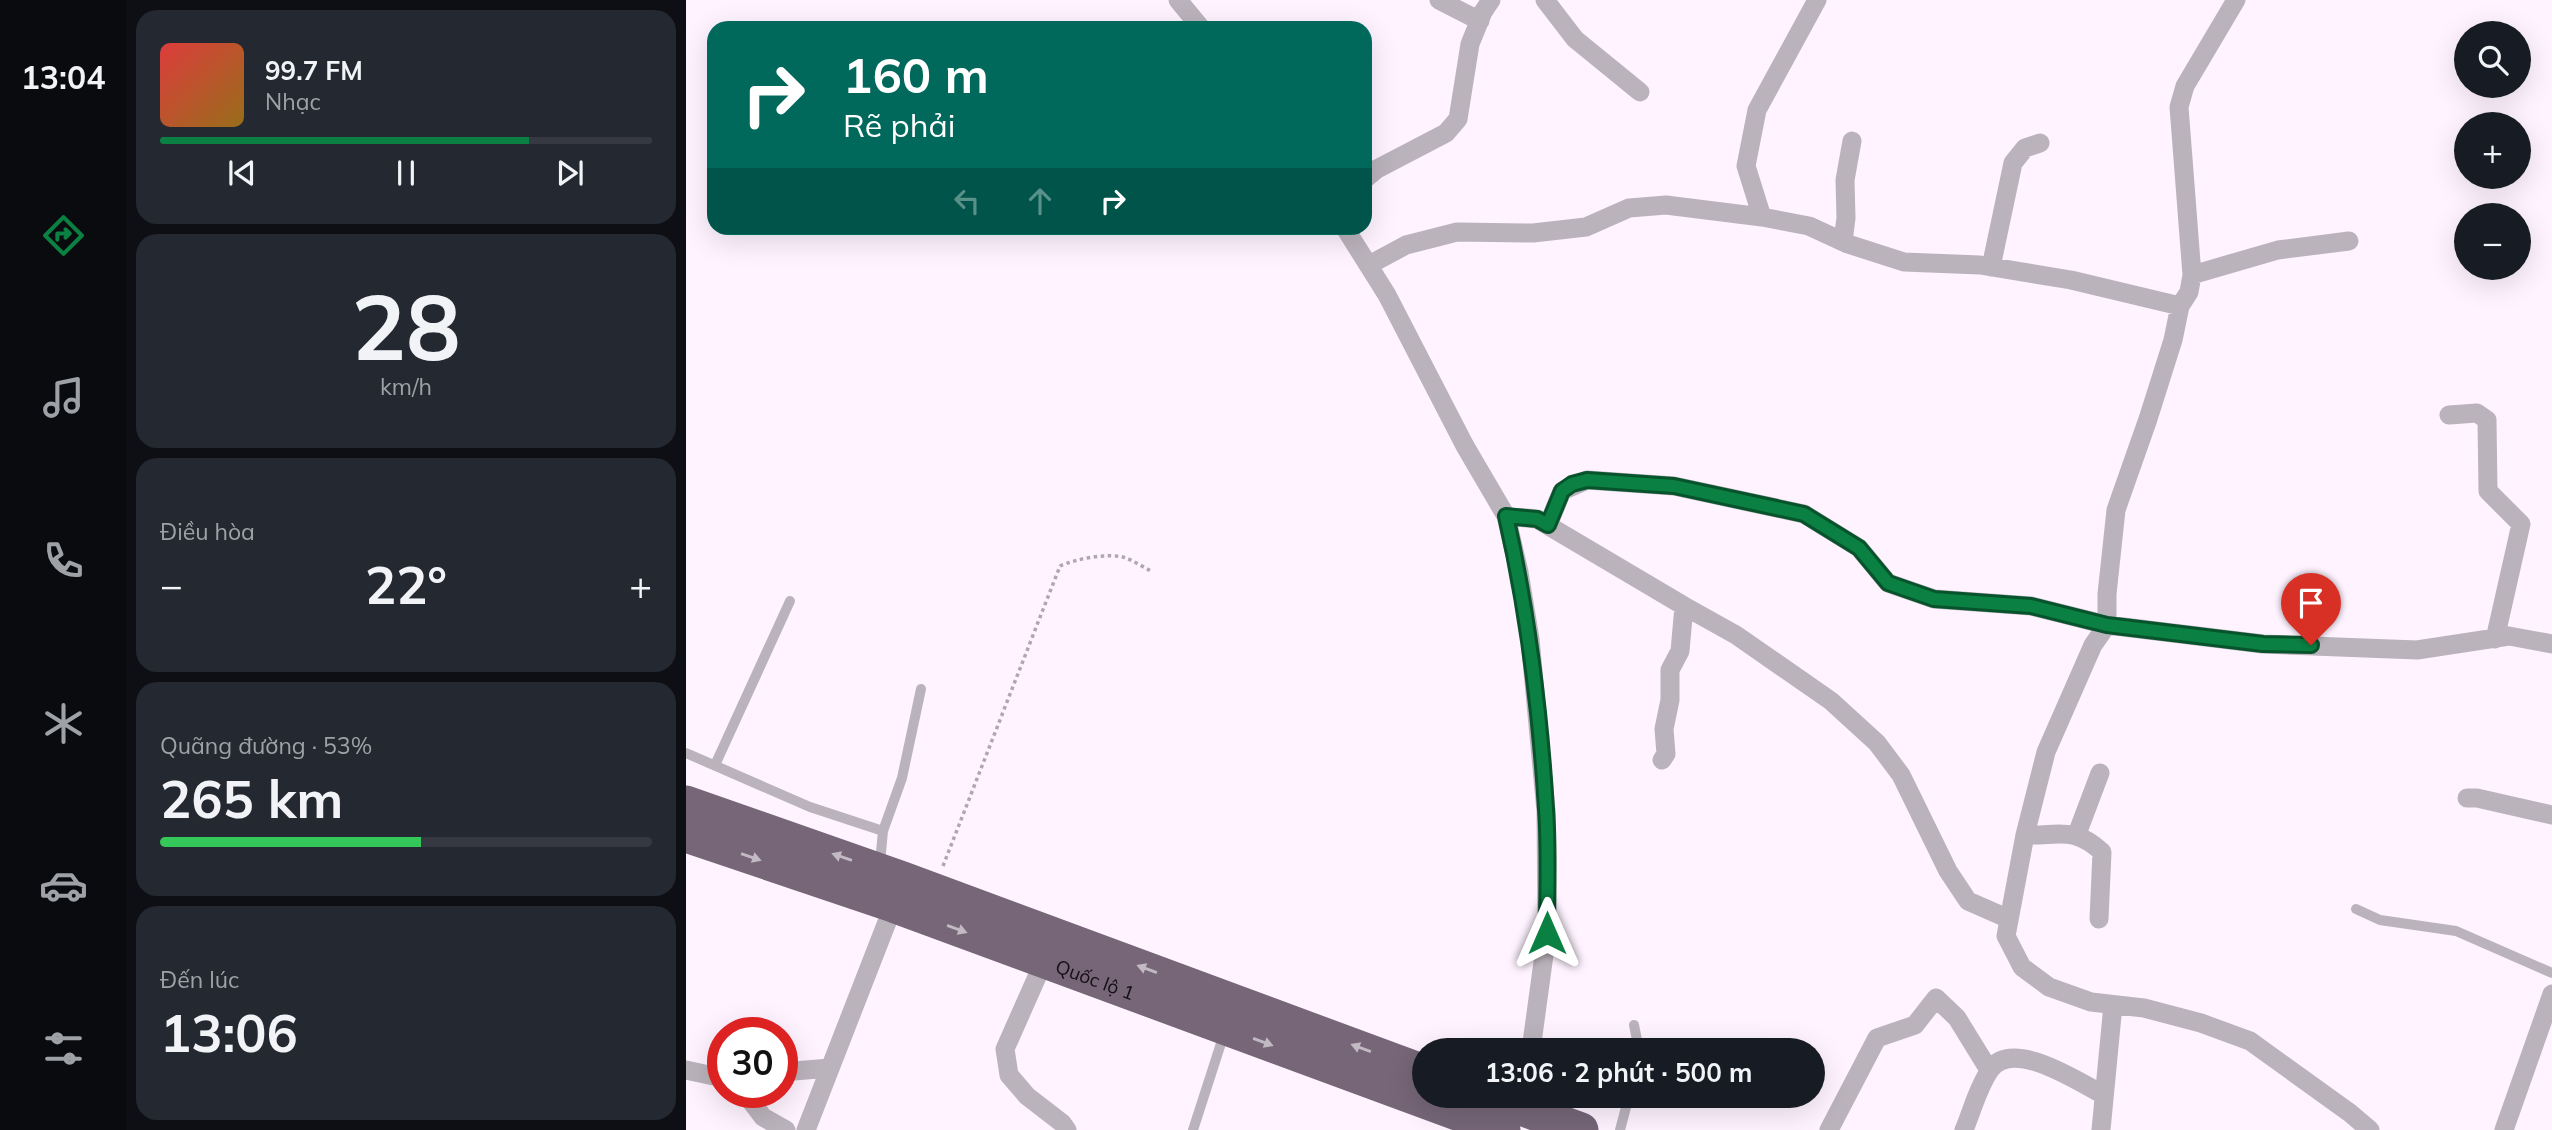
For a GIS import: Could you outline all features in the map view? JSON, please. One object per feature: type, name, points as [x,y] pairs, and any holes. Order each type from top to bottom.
[{"type":"highway","name":"Quốc lộ 1","points":[[686,803],[903,886],[1412,1068]]},
{"type":"highway","name":"Quốc lộ 1","points":[[686,835],[903,886],[1044,961],[1226,1028],[1507,1112],[1581,1130]]},
{"type":"street","points":[[1178,0],[1195,21]]},
{"type":"street","points":[[1439,0],[1480,20]]},
{"type":"street","points":[[1372,173],[1446,133],[1458,119],[1470,44],[1491,0]]},
{"type":"street","points":[[1545,0],[1575,39],[1640,92]]},
{"type":"street","points":[[1762,217],[1746,166],[1757,110],[1817,0]]},
{"type":"street","points":[[2236,0],[2185,86],[2179,107],[2192,275],[2189,292],[2180,306],[2173,340],[2153,406],[2116,510],[2107,625],[2093,645],[2046,752],[2025,835],[2006,936],[2022,967],[2049,987],[2091,1002],[2144,1007],[2201,1023],[2250,1041],[2370,1130]]},
{"type":"street","points":[[1843,242],[1846,218],[1845,180],[1853,141]]},
{"type":"street","points":[[1991,267],[2014,163],[2025,148],[2040,143]]},
{"type":"street","points":[[1369,265],[1406,244],[1457,232],[1533,233],[1586,227],[1629,208],[1666,205],[1809,226],[1843,242],[1904,262],[1991,267],[2071,280],[2180,306]]},
{"type":"street","points":[[1350,235],[1387,295],[1465,446],[1506,516],[1519,572],[1530,639],[1546,811],[1547,933],[1533,1038]]},
{"type":"street","points":[[2192,275],[2278,250],[2349,241]]},
{"type":"street","points":[[2449,415],[2477,413],[2487,420],[2488,491],[2521,524],[2495,639]]},
{"type":"street","points":[[1548,525],[1562,491],[1572,484],[1587,480],[1674,486],[1804,514],[1859,548],[1888,583],[1934,599],[2031,606],[2107,625],[2263,644],[2417,650],[2509,636],[2552,644]]},
{"type":"street","points":[[1506,516],[1537,519],[1548,525],[1736,635],[1831,701],[1877,743],[1901,775],[1948,871],[1968,901],[2009,919]]},
{"type":"street","points":[[1662,760],[1666,754],[1664,729],[1670,700],[1670,670],[1680,651],[1684,606]]},
{"type":"street","points":[[2077,834],[2101,773]]},
{"type":"street","points":[[2467,798],[2552,815]]},
{"type":"street","points":[[2025,835],[2077,834],[2088,839],[2102,852],[2099,919]]},
{"type":"street","points":[[806,1130],[903,886]]},
{"type":"street","points":[[1044,961],[1005,1049],[1009,1075],[1027,1096],[1067,1130]]},
{"type":"street","points":[[2504,1130],[2552,994]]},
{"type":"street","points":[[1829,1130],[1877,1038],[1915,1025],[1936,998],[1957,1018],[1989,1070]]},
{"type":"street","points":[[2101,1130],[2113,1005]]},
{"type":"street","points":[[1964,1130],[1989,1070],[1999,1060],[2015,1057],[2045,1064],[2104,1095]]},
{"type":"street","points":[[798,1071],[830,1068]]},
{"type":"street","points":[[686,1070],[707,1075]]},
{"type":"street","points":[[756,1108],[763,1117],[786,1130]]},
{"type":"lane","points":[[715,765],[789,601]]},
{"type":"lane","points":[[903,886],[883,831],[902,778],[921,689]]},
{"type":"lane","points":[[686,753],[810,807],[883,831]]},
{"type":"lane","points":[[2356,909],[2380,920],[2456,931],[2552,973]]},
{"type":"lane","points":[[1634,1025],[1637,1038]]},
{"type":"lane","points":[[1193,1130],[1226,1028]]},
{"type":"lane","points":[[1620,1130],[1626,1108]]},
{"type":"path","points":[[903,886],[955,832],[1059,566],[1091,557],[1123,557],[1151,571]]},
{"type":"route","points":[[1547,933],[1546,811],[1530,639],[1506,516],[1537,519],[1548,525],[1562,491],[1572,484],[1587,480],[1674,486],[1804,514],[1859,548],[1888,583],[1934,599],[2031,606],[2107,625],[2263,644],[2311,645]]}]
